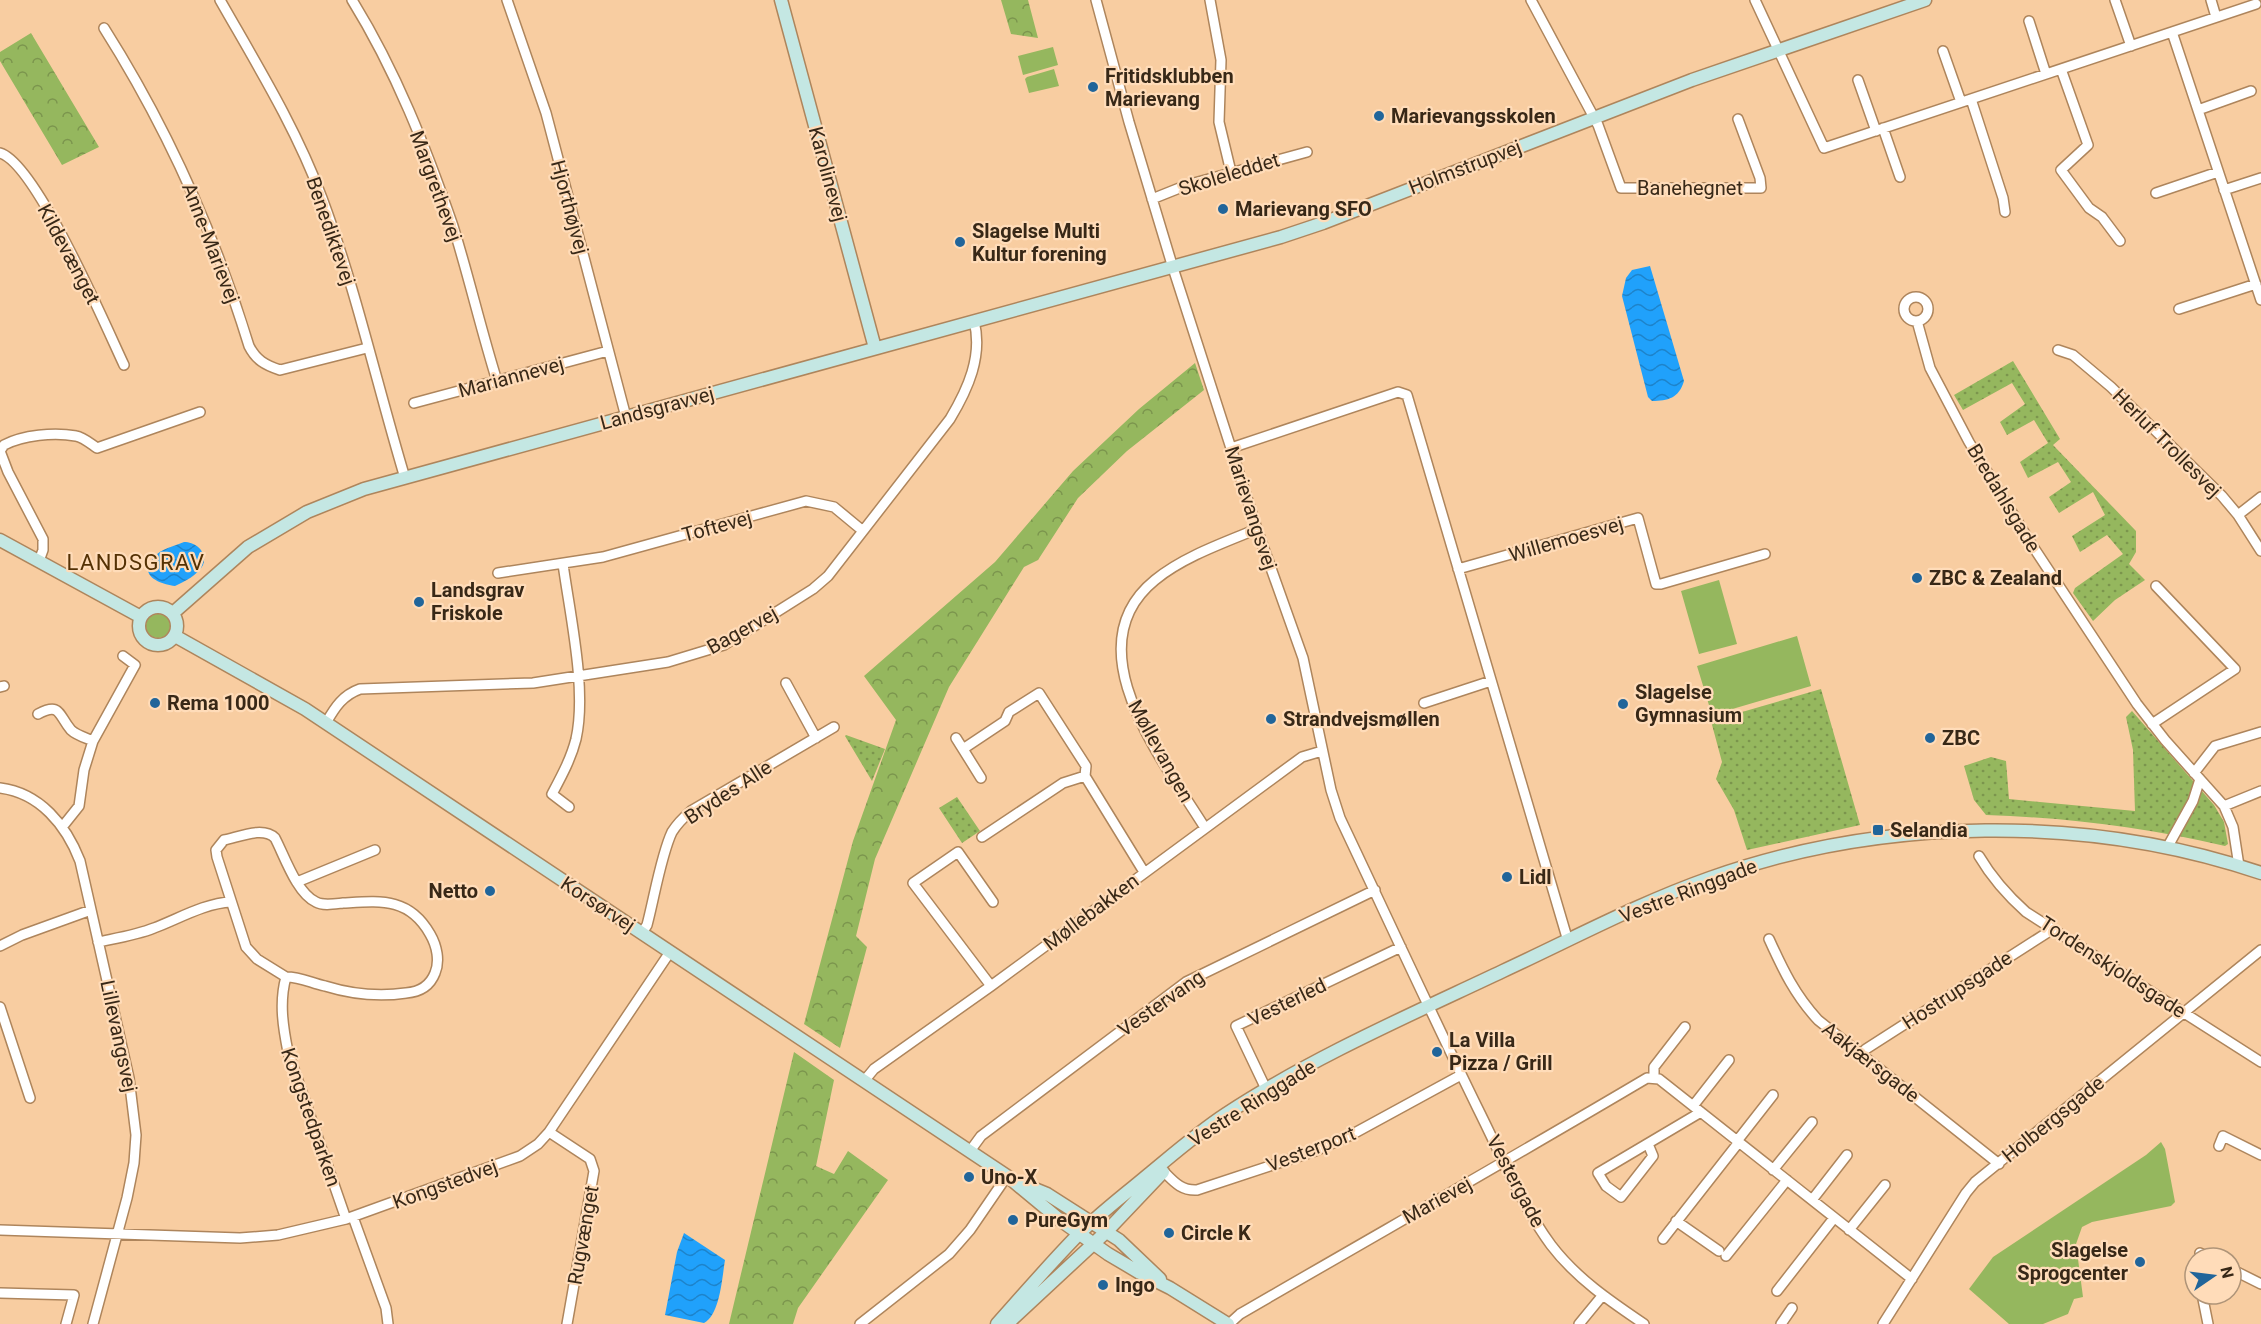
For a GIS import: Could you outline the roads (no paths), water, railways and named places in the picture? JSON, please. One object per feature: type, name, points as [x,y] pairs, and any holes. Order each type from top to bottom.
[{"type":"street","name":"Benediktevej","points":[[220,0],[277,100],[304,154],[338,244],[405,478]]},
{"type":"street","name":"Margrethevej","points":[[352,0],[400,89],[427,155],[453,228],[497,381]]},
{"type":"street","name":"Hjorthøjvej","points":[[507,0],[546,113],[626,417]]},
{"type":"street","name":"Karolinevej","points":[[781,0],[874,348]]},
{"type":"street","name":"Marievangsvej","points":[[1096,0],[1173,268],[1257,529],[1303,658],[1330,790],[1340,818],[1429,1006]]},
{"type":"street","points":[[1210,0],[1221,60],[1219,122],[1231,172]]},
{"type":"street","points":[[1531,0],[1593,117]]},
{"type":"street","points":[[1755,0],[1824,148],[2256,4]]},
{"type":"street","name":"Holmstrupvej","points":[[1173,268],[1323,223],[1593,117],[1925,0]]},
{"type":"street","points":[[2115,0],[2131,46]]},
{"type":"street","points":[[2211,0],[2216,17]]},
{"type":"street","points":[[2029,21],[2046,74]]},
{"type":"street","name":"Anne-Marievej","points":[[104,28],[163,130],[198,201],[222,263],[249,346],[255,357],[266,365],[280,369],[367,348]]},
{"type":"street","points":[[2172,32],[2261,300]]},
{"type":"street","points":[[1943,51],[1961,102]]},
{"type":"street","points":[[2061,69],[2088,145],[2061,170],[2089,208],[2102,217],[2120,241]]},
{"type":"street","points":[[1858,80],[1900,177]]},
{"type":"street","points":[[2198,110],[2251,91]]},
{"type":"street","points":[[1971,99],[2003,198],[2005,212]]},
{"type":"street","name":"Banehegnet","points":[[1593,117],[1621,188],[1761,188],[1760,178],[1738,119]]},
{"type":"street","name":"Skoleleddet","points":[[1152,199],[1187,185],[1307,152]]},
{"type":"street","name":"Kildevænget","points":[[0,153],[16,162],[26,174],[69,247],[124,365]]},
{"type":"street","points":[[2156,193],[2218,172]]},
{"type":"street","points":[[2224,190],[2261,178]]},
{"type":"street","points":[[2251,270],[2261,267]]},
{"type":"street","name":"Landsgravvej","points":[[173,614],[234,558],[280,527],[333,501],[405,478],[1173,268]]},
{"type":"street","points":[[2180,309],[2256,284]]},
{"type":"street","name":"Bagervej","points":[[326,723],[342,699],[360,689],[510,685],[668,662],[724,645],[813,589],[828,576],[950,419],[960,402],[975,364],[978,351],[974,321]]},
{"type":"street","name":"Bredahlsgade","points":[[1917,321],[1930,368],[1970,442],[2030,542],[2152,724],[2224,806],[2234,827],[2239,866]]},
{"type":"street","name":"Herluf Trollesvej","points":[[2058,350],[2073,356],[2111,387],[2222,496],[2238,515],[2261,551]]},
{"type":"street","name":"Mariannevej","points":[[414,403],[608,351]]},
{"type":"street","points":[[1232,448],[1398,392],[1405,393],[1410,399],[1568,941]]},
{"type":"street","points":[[39,561],[44,550],[43,539],[8,472],[0,451],[4,445],[32,436],[53,435],[78,436],[97,448],[200,412]]},
{"type":"street","points":[[2238,515],[2261,497]]},
{"type":"street","name":"Toftevej","points":[[498,573],[603,557],[806,501],[834,507],[863,531]]},
{"type":"street","name":"Willemoesvej","points":[[1458,569],[1638,518],[1656,584],[1765,554]]},
{"type":"street","name":"Møllevangen","points":[[1205,828],[1143,727],[1125,682],[1121,660],[1122,638],[1132,609],[1153,582],[1168,570],[1257,529]]},
{"type":"street","points":[[0,540],[141,617]]},
{"type":"street","points":[[563,564],[580,706],[575,740],[566,767],[552,794],[569,807]]},
{"type":"street","points":[[2152,724],[2235,669],[2156,586]]},
{"type":"street","points":[[156,607],[165,608],[173,614],[177,622],[175,636],[170,642],[162,645],[149,644],[139,632],[141,617],[147,610],[156,607]]},
{"type":"street","name":"Korsørvej","points":[[175,636],[262,683],[326,723],[1093,1233],[1127,1246],[1170,1288],[1225,1323]]},
{"type":"street","points":[[63,826],[79,806],[84,770],[93,741],[135,665],[123,656]]},
{"type":"street","points":[[1424,702],[1491,681]]},
{"type":"street","points":[[786,683],[816,738]]},
{"type":"street","points":[[963,749],[1005,721],[1010,712],[1039,693],[1086,766],[1085,776],[1144,872]]},
{"type":"street","points":[[38,714],[54,709],[60,713],[73,732],[93,741]]},
{"type":"street","name":"Brydes Alle","points":[[642,933],[647,925],[667,846],[672,832],[680,822],[691,811],[834,727]]},
{"type":"street","points":[[2167,848],[2193,801],[2197,776],[2215,746],[2261,732]]},
{"type":"street","points":[[956,738],[981,778]]},
{"type":"street","name":"Møllebakken","points":[[864,1081],[874,1069],[991,986],[1302,757],[1322,751]]},
{"type":"street","points":[[981,837],[1063,783],[1085,776]]},
{"type":"street","name":"Lillevangsvej","points":[[0,788],[13,790],[32,799],[63,826],[74,844],[80,861],[129,1078],[135,1125],[134,1163],[118,1234],[93,1324]]},
{"type":"street","points":[[2224,806],[2260,794]]},
{"type":"street","name":"Vestre Ringgade","points":[[1093,1233],[1161,1168],[1169,1157],[1223,1116],[1266,1089],[1429,1006],[1660,898],[1709,878],[1816,849],[1867,840],[1957,832],[2024,831],[2063,833],[2167,848],[2261,873]]},
{"type":"street","points":[[263,832],[270,833],[275,838],[297,882],[306,896],[317,903],[379,901],[398,904],[412,912],[424,924],[434,943],[437,954],[433,978],[421,990],[384,994],[350,992],[298,977],[286,978],[251,954],[243,940],[216,850],[224,840],[263,832]]},
{"type":"street","points":[[297,882],[375,850]]},
{"type":"street","points":[[991,986],[913,883],[958,852],[993,902]]},
{"type":"street","name":"Tordenskjoldsgade","points":[[1979,856],[1992,877],[2025,912],[2261,1062]]},
{"type":"street","name":"Vestervang","points":[[970,1151],[981,1136],[1186,982],[1375,890]]},
{"type":"street","points":[[98,942],[152,929],[194,912],[224,902],[231,902]]},
{"type":"street","points":[[0,946],[22,935],[91,910]]},
{"type":"street","name":"Hostrupsgade","points":[[1862,1053],[2053,929]]},
{"type":"street","name":"Aakjærsgade","points":[[1769,939],[1800,1001],[1818,1020],[1999,1164]]},
{"type":"street","name":"Vesterled","points":[[1266,1089],[1236,1026],[1401,947]]},
{"type":"street","name":"Holbergsgade","points":[[1883,1324],[1966,1192],[2261,950]]},
{"type":"street","name":"Kongstedvej","points":[[0,1230],[240,1238],[278,1235],[350,1218],[520,1156],[538,1144],[549,1132],[670,951]]},
{"type":"street","name":"Kongstedparken","points":[[286,978],[282,989],[282,1007],[288,1052],[350,1218]]},
{"type":"street","name":"Vestergade","points":[[1429,1006],[1531,1215],[1552,1246],[1602,1296],[1644,1324]]},
{"type":"street","points":[[0,1007],[30,1098]]},
{"type":"street","points":[[1685,1027],[1654,1067],[1650,1078],[1659,1079],[1912,1279]]},
{"type":"street","points":[[1648,1144],[1653,1156],[1621,1197],[1606,1186],[1598,1173],[1648,1144],[1697,1109],[1729,1060]]},
{"type":"street","name":"Vesterport","points":[[1161,1168],[1180,1187],[1187,1190],[1208,1186],[1315,1151],[1351,1135],[1461,1074]]},
{"type":"street","name":"Marievej","points":[[1225,1323],[1650,1078]]},
{"type":"street","points":[[1663,1239],[1773,1095]]},
{"type":"street","points":[[1773,1170],[1812,1122]]},
{"type":"street","name":"Rugvænget","points":[[549,1132],[590,1159],[594,1171],[567,1324]]},
{"type":"street","points":[[2219,1146],[2223,1136],[2261,1155]]},
{"type":"street","points":[[1812,1200],[1847,1155]]},
{"type":"street","name":"Vestre Ringgade","points":[[1093,1233],[1141,1181],[1161,1168]]},
{"type":"street","points":[[860,1324],[949,1254],[1011,1178]]},
{"type":"street","points":[[1676,1221],[1722,1254],[1787,1180]]},
{"type":"street","points":[[1849,1230],[1886,1185]]},
{"type":"street","points":[[350,1218],[386,1308],[388,1324]]},
{"type":"street","points":[[1777,1291],[1834,1218]]},
{"type":"street","points":[[997,1324],[1093,1233]]},
{"type":"street","points":[[1002,1324],[1093,1233]]},
{"type":"street","points":[[1007,1324],[1093,1233]]},
{"type":"street","points":[[2243,1275],[2261,1284]]},
{"type":"street","points":[[0,1293],[74,1295],[66,1324]]},
{"type":"street","points":[[1579,1324],[1602,1296]]},
{"type":"street","points":[[2204,1306],[2208,1324]]},
{"type":"street","points":[[1781,1324],[1792,1308]]},
{"type":"water","points":[[1650,266],[1684,381],[1676,395],[1658,401],[1652,401],[1648,397],[1622,296],[1626,278],[1632,270]]},
{"type":"water","points":[[184,542],[197,546],[204,556],[203,565],[198,572],[175,586],[152,578],[148,569],[154,557]]},
{"type":"water","points":[[684,1233],[725,1260],[717,1304],[714,1312],[704,1323],[665,1315],[677,1252]]},
{"type":"place","name":"Fritidsklubben Marievang","points":[[1093,87]]},
{"type":"place","name":"Marievangsskolen","points":[[1379,116]]},
{"type":"place","name":"Marievang SFO","points":[[1223,209]]},
{"type":"place","name":"Slagelse Multi Kultur forening","points":[[960,242]]},
{"type":"place","name":"ZBC & Zealand","points":[[1917,578]]},
{"type":"place","name":"Landsgrav Friskole","points":[[419,602]]},
{"type":"place","name":"Rema 1000","points":[[155,703]]},
{"type":"place","name":"Slagelse Gymnasium","points":[[1623,704]]},
{"type":"place","name":"Strandvejsmøllen","points":[[1271,719]]},
{"type":"place","name":"ZBC","points":[[1930,738]]},
{"type":"place","name":"Selandia","points":[[1878,830]]},
{"type":"place","name":"Lidl","points":[[1507,877]]},
{"type":"place","name":"Netto","points":[[490,891]]},
{"type":"place","name":"La Villa Pizza / Grill","points":[[1437,1052]]},
{"type":"place","name":"Uno-X","points":[[969,1177]]},
{"type":"place","name":"PureGym","points":[[1013,1220]]},
{"type":"place","name":"Circle K","points":[[1169,1233]]},
{"type":"place","name":"Slagelse Sprogcenter","points":[[2140,1262]]},
{"type":"place","name":"Ingo","points":[[1103,1285]]},
{"type":"district","name":"LANDSGRAV","points":[[136,562]]}]
